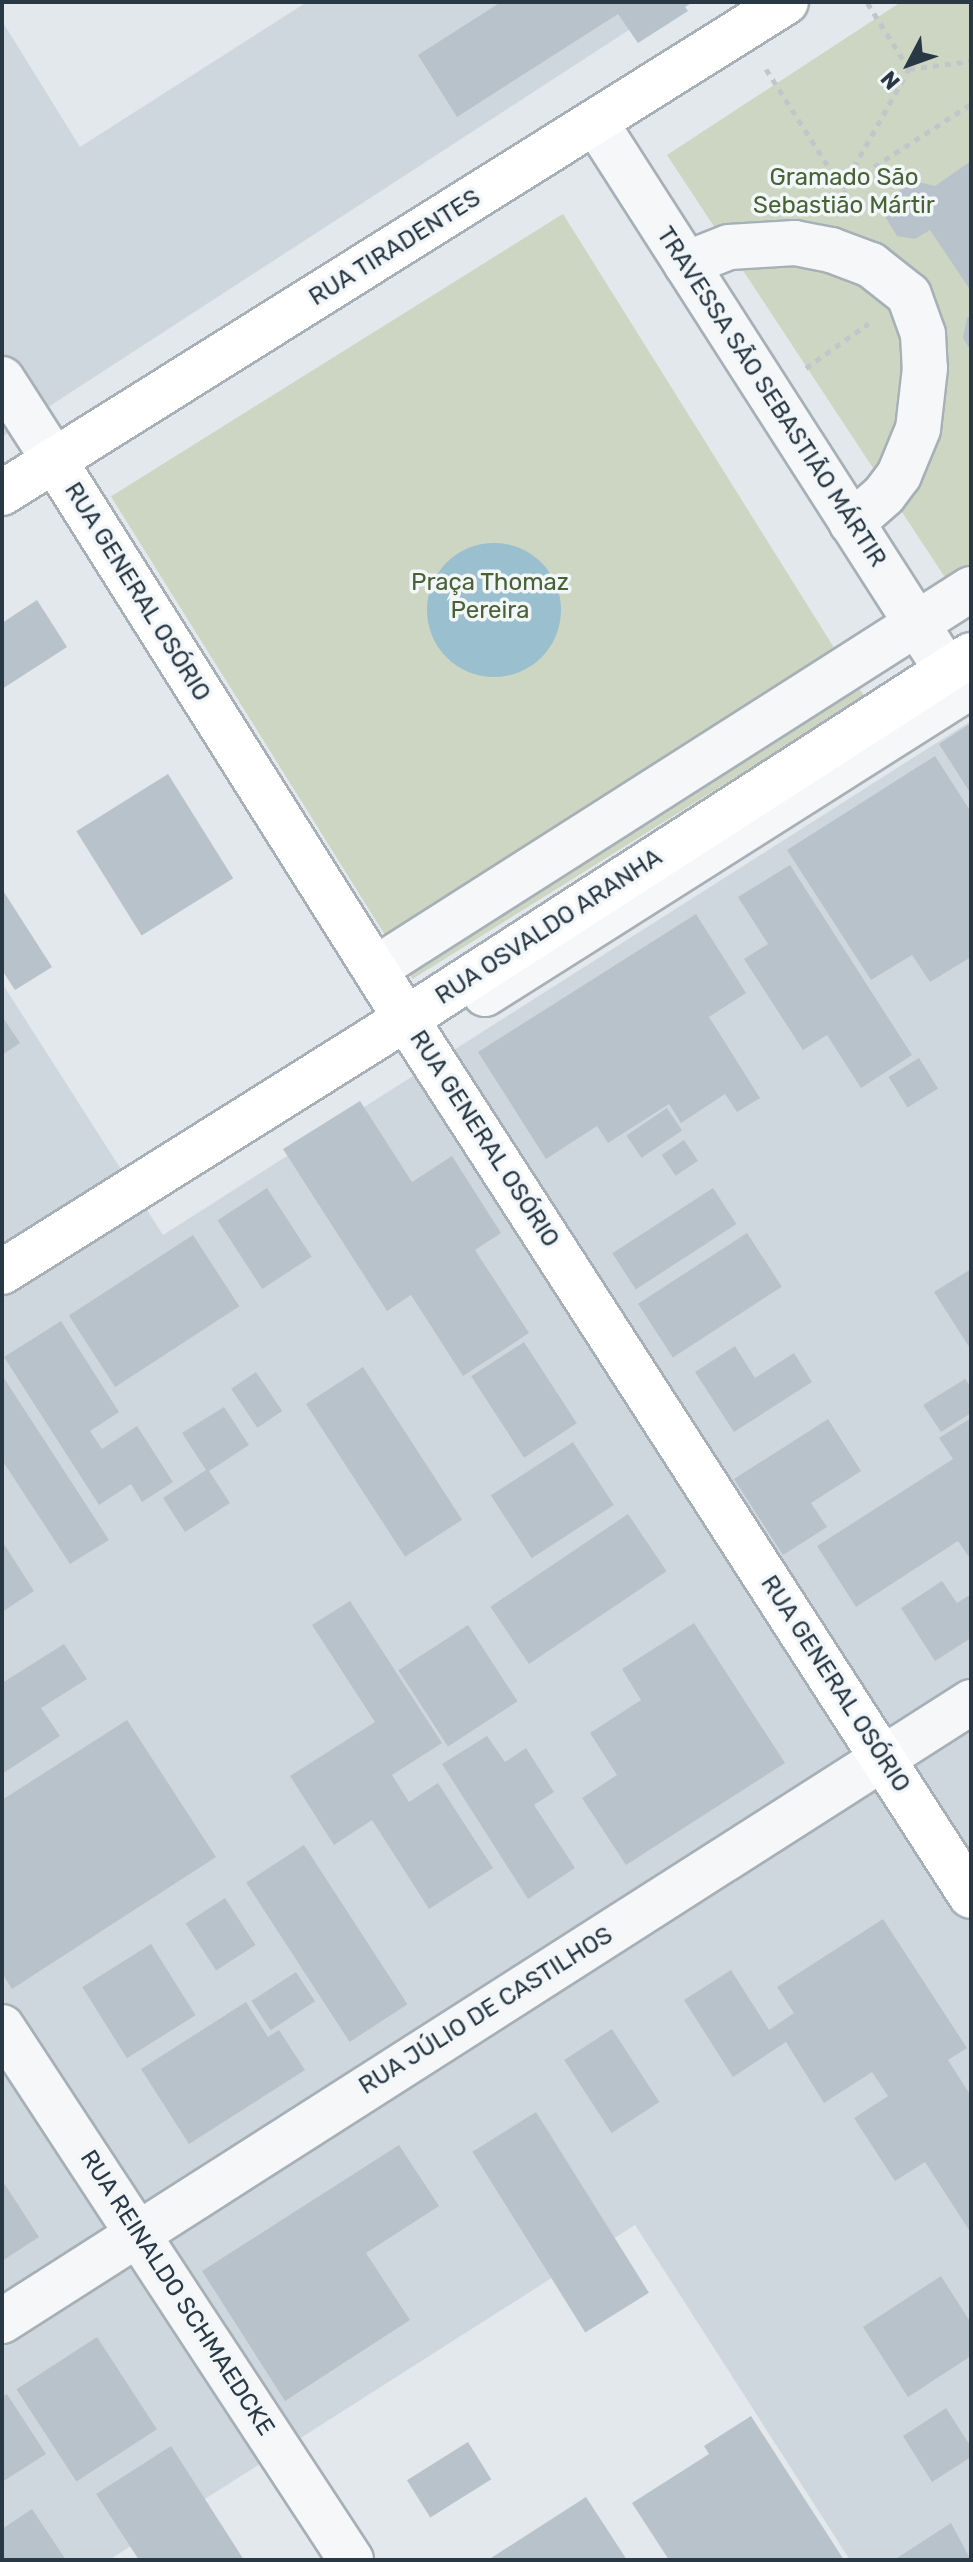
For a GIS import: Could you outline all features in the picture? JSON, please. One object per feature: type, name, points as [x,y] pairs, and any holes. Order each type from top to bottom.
[{"type":"main road","name":"RUA TIRADENTES","points":[[2,493],[786,2]]},
{"type":"main road","name":"RUA GENERAL OSÓRIO","points":[[54,460],[412,1027],[971,1896]]},
{"type":"main road","name":"RUA OSVALDO ARANHA","points":[[2,1272],[412,1027],[963,671]]},
{"type":"street","name":"TRAVESSA SÃO SEBASTIÃO MÁRTIR","points":[[596,123],[917,625],[963,671]]},
{"type":"street","points":[[686,264],[729,247],[795,243],[831,250],[871,265],[909,295],[923,334],[925,368],[918,429],[899,475],[884,495],[852,523]]},
{"type":"street","name":"RUA GENERAL OSÓRIO","points":[[2,379],[54,460]]},
{"type":"street","points":[[375,969],[971,589]]},
{"type":"street","name":"RUA JÚLIO DE CASTILHOS","points":[[2,2321],[971,1702]]},
{"type":"street","name":"RUA REINALDO SCHMAEDCKE","points":[[2,2027],[351,2560]]},
{"type":"path","points":[[867,2],[909,69]]},
{"type":"path","points":[[909,69],[971,61]]},
{"type":"path","points":[[909,69],[842,188],[971,104]]},
{"type":"path","points":[[769,393],[909,295]]},
{"type":"shaded area","points":[[307,2],[672,2],[2,437],[2,21],[80,147]]},
{"type":"shaded area","points":[[971,721],[971,2560],[850,2560],[635,2225],[109,2560],[2,2560],[2,983],[163,1235]]},
{"type":"green space","name":"Gramado São Sebastião Mártir","points":[[901,2],[971,2],[971,576],[952,588],[667,155]]},
{"type":"green space","name":"Praça Thomaz Pereira","points":[[563,214],[865,697],[413,979],[111,496]]},
{"type":"water","points":[[494,543],[520,548],[542,562],[556,584],[561,610],[556,636],[542,658],[520,672],[494,677],[468,672],[446,658],[432,636],[427,610],[432,584],[446,562],[468,548]]},
{"type":"building","points":[[501,2],[693,2],[685,7],[688,11],[638,43],[618,14],[457,117],[418,55]]},
{"type":"building","points":[[971,161],[971,291],[930,230],[915,239],[897,236],[884,215],[890,197],[914,181],[935,186]]},
{"type":"building","points":[[971,315],[971,351],[963,338],[967,318]]},
{"type":"building","points":[[37,600],[67,647],[2,689],[2,623]]},
{"type":"building","points":[[971,723],[971,794],[939,744]]},
{"type":"building","points":[[935,756],[971,812],[971,957],[930,982],[912,955],[871,980],[787,850]]},
{"type":"building","points":[[168,774],[233,878],[142,936],[76,831]]},
{"type":"building","points":[[790,865],[912,1055],[861,1088],[827,1035],[803,1050],[744,959],[768,944],[738,897]]},
{"type":"building","points":[[2,889],[52,967],[15,990],[2,970]]},
{"type":"building","points":[[696,914],[746,993],[709,1017],[760,1098],[737,1112],[725,1094],[681,1123],[669,1104],[608,1143],[597,1126],[546,1159],[478,1052]]},
{"type":"building","points":[[2,1016],[20,1043],[2,1055]]},
{"type":"building","points":[[919,1058],[938,1089],[908,1108],[888,1077]]},
{"type":"building","points":[[360,1101],[412,1182],[452,1156],[501,1233],[475,1250],[529,1333],[463,1376],[411,1295],[387,1311],[283,1149]]},
{"type":"building","points":[[667,1108],[682,1130],[641,1158],[626,1135]]},
{"type":"building","points":[[684,1140],[698,1161],[676,1176],[662,1155]]},
{"type":"building","points":[[267,1188],[312,1257],[262,1289],[218,1220]]},
{"type":"building","points":[[713,1188],[736,1224],[636,1289],[612,1253]]},
{"type":"building","points":[[747,1233],[782,1287],[673,1357],[638,1304]]},
{"type":"building","points":[[193,1235],[239,1306],[115,1387],[69,1316]]},
{"type":"building","points":[[971,1269],[971,1350],[934,1292]]},
{"type":"building","points":[[61,1321],[119,1412],[90,1431],[102,1449],[137,1426],[173,1482],[142,1502],[131,1484],[99,1505],[4,1357]]},
{"type":"building","points":[[524,1342],[577,1423],[524,1458],[471,1376]]},
{"type":"building","points":[[735,1346],[755,1378],[794,1353],[812,1382],[734,1432],[695,1372]]},
{"type":"building","points":[[363,1367],[462,1520],[405,1557],[306,1404]]},
{"type":"building","points":[[256,1372],[282,1411],[257,1428],[231,1389]]},
{"type":"building","points":[[2,1375],[109,1540],[70,1564],[2,1464]]},
{"type":"building","points":[[965,1379],[971,1387],[971,1413],[941,1432],[923,1405]]},
{"type":"building","points":[[224,1407],[249,1445],[209,1471],[230,1503],[185,1532],[163,1498],[206,1470],[182,1433]]},
{"type":"building","points":[[971,1418],[971,1560],[958,1541],[856,1607],[817,1546],[953,1459],[939,1438]]},
{"type":"building","points":[[828,1419],[861,1471],[811,1503],[827,1527],[783,1555],[734,1479]]},
{"type":"building","points":[[573,1442],[614,1505],[532,1558],[491,1495]]},
{"type":"building","points":[[628,1514],[667,1571],[529,1664],[490,1607]]},
{"type":"building","points":[[2,1541],[34,1591],[2,1612]]},
{"type":"building","points":[[942,1581],[957,1603],[971,1594],[971,1638],[935,1661],[901,1608]]},
{"type":"building","points":[[350,1601],[442,1743],[392,1775],[409,1802],[438,1783],[493,1868],[429,1909],[372,1820],[334,1845],[290,1776],[375,1722],[312,1625]]},
{"type":"building","points":[[694,1623],[785,1763],[626,1865],[582,1798],[617,1775],[590,1733],[641,1700],[622,1669]]},
{"type":"building","points":[[468,1625],[518,1701],[448,1747],[398,1670]]},
{"type":"building","points":[[64,1644],[87,1679],[41,1708],[60,1736],[2,1774],[2,1683]]},
{"type":"building","points":[[127,1720],[216,1857],[12,1989],[2,1973],[2,1800]]},
{"type":"building","points":[[487,1736],[505,1762],[526,1748],[554,1792],[534,1805],[575,1868],[528,1899],[442,1764]]},
{"type":"building","points":[[304,1845],[407,2004],[350,2042],[246,1883]]},
{"type":"building","points":[[225,1898],[255,1945],[216,1971],[186,1924]]},
{"type":"building","points":[[883,1919],[967,2048],[948,2060],[971,2096],[971,2233],[925,2162],[895,2181],[854,2118],[888,2096],[872,2072],[824,2103],[786,2042],[733,2077],[684,2000],[731,1970],[769,2030],[794,2013],[777,1987]]},
{"type":"building","points":[[151,1944],[196,2015],[127,2058],[82,1987]]},
{"type":"building","points":[[296,1972],[315,2001],[271,2030],[252,2001]]},
{"type":"building","points":[[246,2002],[268,2037],[279,2030],[305,2070],[189,2144],[141,2069]]},
{"type":"building","points":[[612,2029],[659,2102],[612,2133],[564,2060]]},
{"type":"building","points":[[536,2112],[649,2293],[585,2332],[472,2152]]},
{"type":"building","points":[[399,2145],[439,2206],[366,2253],[410,2320],[285,2401],[202,2271]]},
{"type":"building","points":[[2,2180],[39,2237],[2,2261]]},
{"type":"building","points":[[941,2276],[971,2323],[971,2356],[908,2397],[863,2327]]},
{"type":"building","points":[[97,2337],[157,2429],[76,2482],[16,2389]]},
{"type":"building","points":[[7,2394],[46,2454],[2,2482],[2,2397]]},
{"type":"building","points":[[946,2408],[971,2447],[971,2457],[932,2482],[903,2436]]},
{"type":"building","points":[[751,2416],[844,2560],[669,2560],[632,2503],[709,2454],[704,2446]]},
{"type":"building","points":[[468,2442],[491,2479],[430,2517],[407,2480]]},
{"type":"building","points":[[171,2446],[244,2560],[139,2560],[96,2494]]},
{"type":"building","points":[[586,2497],[627,2560],[488,2560]]},
{"type":"building","points":[[32,2509],[66,2560],[2,2560],[2,2529]]},
{"type":"building","points":[[951,2523],[971,2560],[894,2560]]}]
